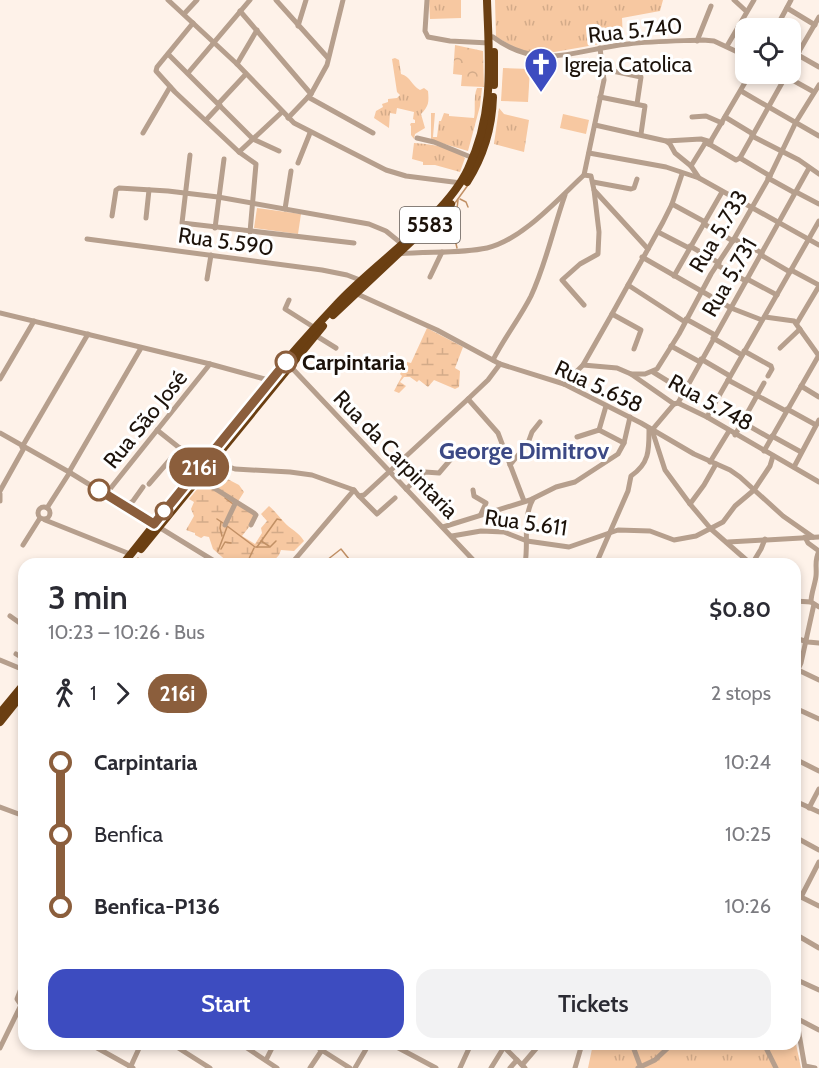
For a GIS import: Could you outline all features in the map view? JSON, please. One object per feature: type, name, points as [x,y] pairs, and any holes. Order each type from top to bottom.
[{"type":"highway","name":"5583","points":[[127,558],[198,478],[273,382],[291,367],[315,332],[453,202],[473,172],[491,123],[494,91],[487,0]]},
{"type":"highway","name":"5583","points":[[133,558],[201,465],[360,280],[433,215],[460,183],[481,138],[488,104],[492,0]]},
{"type":"highway","points":[[0,713],[18,691]]},
{"type":"highway","points":[[0,722],[18,700]]},
{"type":"street","points":[[168,0],[237,64],[288,118],[310,133],[397,173],[460,183]]},
{"type":"street","points":[[184,14],[197,0]]},
{"type":"street","points":[[188,73],[250,0]]},
{"type":"street","points":[[276,0],[328,58]]},
{"type":"street","points":[[298,26],[306,0]]},
{"type":"street","points":[[288,118],[310,96],[320,79],[328,58],[343,0]]},
{"type":"street","points":[[427,0],[425,31],[428,37],[450,41],[491,40]]},
{"type":"street","points":[[734,0],[746,11]]},
{"type":"street","points":[[743,18],[754,0]]},
{"type":"street","points":[[782,18],[792,0]]},
{"type":"street","points":[[697,41],[711,6]]},
{"type":"street","points":[[787,8],[816,27]]},
{"type":"street","points":[[240,11],[310,96],[373,133]]},
{"type":"street","points":[[801,50],[816,27],[819,17]]},
{"type":"street","points":[[193,23],[156,70],[170,87],[239,152],[256,164],[250,232]]},
{"type":"street","points":[[237,64],[257,30]]},
{"type":"street","points":[[727,46],[735,33]]},
{"type":"street","name":"Rua 5.740","points":[[491,40],[525,55],[542,57],[629,44],[697,41],[714,41],[735,50]]},
{"type":"street","points":[[398,254],[467,251],[500,244],[524,228],[584,175],[604,80],[600,48]]},
{"type":"street","points":[[168,54],[253,139],[279,151]]},
{"type":"street","points":[[801,54],[819,67]]},
{"type":"street","points":[[603,69],[641,77],[637,104]]},
{"type":"street","points":[[206,120],[246,74]]},
{"type":"street","points":[[692,168],[705,143],[710,143],[745,84]]},
{"type":"street","points":[[740,158],[781,84]]},
{"type":"street","points":[[800,84],[819,98]]},
{"type":"street","name":"Rua 5.733","points":[[653,372],[657,369],[701,291],[734,240],[796,122],[819,85]]},
{"type":"street","points":[[143,134],[170,87]]},
{"type":"street","points":[[741,91],[819,136]]},
{"type":"street","points":[[600,97],[645,107],[641,134]]},
{"type":"street","points":[[239,152],[282,112]]},
{"type":"street","points":[[692,117],[706,116],[724,120],[800,160],[819,174]]},
{"type":"street","points":[[595,125],[666,141],[697,139],[710,143],[736,160],[740,158],[796,193],[819,204]]},
{"type":"street","points":[[298,163],[310,133]]},
{"type":"street","points":[[417,138],[434,142],[473,158]]},
{"type":"street","points":[[666,141],[699,178]]},
{"type":"street","points":[[589,153],[666,167],[699,178],[819,245]]},
{"type":"street","points":[[190,156],[182,223],[354,243]]},
{"type":"street","points":[[215,228],[224,159]]},
{"type":"street","name":"Rua 5.731","points":[[651,429],[676,403],[684,391],[809,168]]},
{"type":"street","points":[[285,209],[291,171]]},
{"type":"street","points":[[564,384],[583,365],[612,314],[672,204],[682,174]]},
{"type":"street","points":[[584,175],[591,176],[593,182],[599,232],[598,254],[580,264],[562,280],[585,305]]},
{"type":"street","points":[[593,182],[632,189],[637,179]]},
{"type":"street","points":[[112,216],[118,188],[184,193],[375,225],[402,244]]},
{"type":"street","points":[[146,218],[149,190]]},
{"type":"street","points":[[594,190],[648,249]]},
{"type":"street","points":[[674,276],[722,192]]},
{"type":"street","points":[[492,360],[530,297],[544,264],[566,193]]},
{"type":"street","points":[[672,204],[819,286],[799,326],[780,348]]},
{"type":"street","points":[[706,417],[819,221]]},
{"type":"street","points":[[658,232],[690,247],[777,296]]},
{"type":"street","name":"Rua 5.590","points":[[87,239],[333,271],[360,280]]},
{"type":"street","points":[[430,277],[442,252]]},
{"type":"street","points":[[207,279],[211,255]]},
{"type":"street","points":[[642,257],[731,308],[764,319],[791,320],[799,326],[819,355],[764,451]]},
{"type":"street","points":[[628,285],[685,321],[771,366],[772,369],[768,376]]},
{"type":"street","name":"Rua 5.658","points":[[355,293],[437,330],[500,364],[564,384],[630,417],[740,477],[775,510],[816,537]]},
{"type":"street","points":[[289,300],[285,309],[336,348]]},
{"type":"street","points":[[0,313],[210,364],[273,382]]},
{"type":"street","points":[[612,314],[641,330],[634,349]]},
{"type":"street","points":[[0,379],[34,321]]},
{"type":"street","points":[[0,501],[0,492],[23,447],[88,334]]},
{"type":"street","points":[[671,346],[757,396],[817,425],[794,467]]},
{"type":"street","points":[[130,554],[42,519],[39,510],[47,508],[141,348]]},
{"type":"street","name":"Rua São José","points":[[106,494],[210,364]]},
{"type":"street","points":[[359,496],[369,492],[488,380],[500,364]]},
{"type":"street","name":"Rua 5.748","points":[[583,365],[617,368],[631,374],[676,403],[706,417],[819,481]]},
{"type":"street","name":"Rua da Carpintaria","points":[[291,367],[472,558]]},
{"type":"street","points":[[631,374],[653,372],[684,391]]},
{"type":"street","points":[[690,504],[708,479],[713,463],[732,433],[742,422],[764,383]]},
{"type":"street","points":[[801,386],[819,397]]},
{"type":"street","points":[[468,399],[498,433],[524,501]]},
{"type":"street","points":[[599,430],[606,406]]},
{"type":"street","points":[[443,527],[534,498],[556,487],[575,482],[615,458],[624,443],[630,417]]},
{"type":"street","points":[[510,465],[540,422]]},
{"type":"street","points":[[742,422],[801,452]]},
{"type":"street","points":[[651,429],[666,470],[690,504],[711,529],[745,558]]},
{"type":"street","points":[[599,558],[628,491],[631,476],[643,467],[651,429]]},
{"type":"street","points":[[157,430],[201,465]]},
{"type":"street","points":[[576,437],[599,430],[624,443]]},
{"type":"street","points":[[0,433],[106,494],[209,558]]},
{"type":"street","points":[[149,484],[180,448]]},
{"type":"street","name":"Rua 5.611","points":[[452,536],[480,531],[504,531],[527,541],[569,547],[618,530],[650,531],[674,540],[696,536],[723,522],[735,506],[754,490],[770,466],[773,456]]},
{"type":"street","points":[[406,489],[425,472],[439,473],[451,459]]},
{"type":"street","points":[[212,461],[234,469],[312,475],[354,490],[377,514],[395,498]]},
{"type":"street","points":[[198,478],[256,515],[251,525]]},
{"type":"street","points":[[126,506],[133,501],[143,487]]},
{"type":"street","points":[[296,558],[354,490]]},
{"type":"street","points":[[473,490],[474,496],[486,503],[481,514]]},
{"type":"street","points":[[526,558],[527,518],[534,498]]},
{"type":"street","points":[[225,525],[235,501]]},
{"type":"street","points":[[23,545],[42,519],[50,516],[47,508]]},
{"type":"street","points":[[801,655],[815,604],[812,590],[816,577],[815,561],[819,551],[808,543],[805,537]]},
{"type":"street","points":[[728,542],[816,537]]},
{"type":"street","points":[[755,558],[765,539]]},
{"type":"street","points":[[10,616],[18,622]]},
{"type":"street","points":[[801,640],[819,643]]},
{"type":"street","points":[[0,660],[18,668]]},
{"type":"street","points":[[801,674],[819,680]]},
{"type":"street","points":[[801,711],[819,719]]},
{"type":"street","points":[[801,762],[819,771]]},
{"type":"street","points":[[810,808],[819,789]]},
{"type":"street","points":[[801,804],[819,812]]},
{"type":"street","points":[[0,807],[18,814]]},
{"type":"street","points":[[801,840],[819,850]]},
{"type":"street","points":[[801,891],[819,862]]},
{"type":"street","points":[[801,897],[819,906]]},
{"type":"street","points":[[801,938],[819,948]]},
{"type":"street","points":[[801,981],[817,990],[819,981]]},
{"type":"street","points":[[0,1048],[18,1015]]},
{"type":"street","points":[[801,1019],[819,1030]]},
{"type":"street","points":[[801,1046],[805,1067],[815,1068]]},
{"type":"street","points":[[100,1050],[131,1068],[138,1050]]},
{"type":"street","points":[[182,1050],[210,1068]]},
{"type":"street","points":[[250,1050],[277,1068]]},
{"type":"street","points":[[266,1060],[271,1050]]},
{"type":"street","points":[[310,1068],[321,1050],[350,1068]]},
{"type":"street","points":[[355,1068],[366,1050]]},
{"type":"street","points":[[402,1050],[436,1068]]},
{"type":"street","points":[[460,1068],[467,1050]]},
{"type":"street","points":[[491,1068],[500,1050]]},
{"type":"street","points":[[508,1050],[523,1067],[536,1050]]},
{"type":"street","points":[[575,1068],[580,1050]]},
{"type":"street","points":[[634,1050],[640,1067],[655,1060],[666,1050]]},
{"type":"street","points":[[767,1050],[776,1068]]},
{"type":"street","points":[[510,1068],[517,1060]]},
{"type":"green space","points":[[429,0],[461,0],[461,18],[430,19]]},
{"type":"green space","points":[[495,0],[663,0],[660,11],[622,18],[623,40],[543,54],[525,53],[496,37]]},
{"type":"green space","points":[[455,45],[483,51],[484,87],[461,86],[462,75],[453,74]]},
{"type":"green space","points":[[392,59],[399,60],[401,74],[420,90],[424,88],[428,91],[428,104],[421,114],[425,128],[415,134],[414,139],[410,125],[415,123],[414,112],[397,108],[396,114],[390,113],[389,128],[374,118],[376,111],[383,107],[382,104],[400,95],[397,92]]},
{"type":"green space","points":[[503,68],[530,69],[528,102],[501,101]]},
{"type":"green space","points":[[477,88],[482,88],[480,106],[468,151],[431,140],[431,113],[435,113],[433,137],[437,137],[439,121],[444,113],[449,116],[474,118]]},
{"type":"green space","points":[[499,108],[504,114],[529,120],[524,152],[494,144]]},
{"type":"green space","points":[[563,114],[589,120],[586,134],[560,128]]},
{"type":"green space","points":[[414,143],[441,147],[460,154],[465,158],[460,172],[435,165],[423,165],[423,162],[412,159]]},
{"type":"green space","points":[[257,208],[301,214],[298,234],[254,228]]},
{"type":"green space","points":[[427,328],[463,347],[455,368],[460,371],[459,387],[455,389],[434,380],[428,387],[419,380],[417,382],[410,377],[404,377],[400,382],[406,386],[399,393],[394,391],[402,376],[400,374],[407,362],[411,363]]},
{"type":"green space","points":[[212,471],[239,485],[244,492],[237,503],[254,515],[242,536],[255,544],[262,533],[261,528],[267,521],[261,514],[269,506],[304,541],[294,551],[281,550],[276,558],[223,558],[213,549],[209,537],[201,538],[186,530],[194,516],[191,509],[194,502],[189,499]]},
{"type":"green space","points":[[592,1050],[797,1050],[801,1068],[588,1068]]},
{"type":"waterway","points":[[455,203],[468,185]]},
{"type":"waterway","points":[[460,199],[466,202],[468,207]]},
{"type":"waterway","points":[[457,248],[454,235],[458,200]]},
{"type":"waterway","points":[[209,471],[211,483]]},
{"type":"waterway","points":[[213,473],[224,479],[222,483]]},
{"type":"waterway","points":[[225,498],[233,504]]},
{"type":"waterway","points":[[217,519],[223,523]]},
{"type":"waterway","points":[[257,547],[277,519],[281,520]]},
{"type":"waterway","points":[[221,522],[222,536]]},
{"type":"waterway","points":[[227,526],[255,547]]},
{"type":"waterway","points":[[218,551],[227,527]]},
{"type":"waterway","points":[[261,541],[269,546]]},
{"type":"waterway","points":[[256,547],[270,547],[276,541]]},
{"type":"waterway","points":[[221,549],[225,542],[231,543]]},
{"type":"waterway","points":[[249,558],[254,548]]},
{"type":"waterway","points":[[330,558],[341,549],[348,558]]},
{"type":"bus line","name":"216i","points":[[99,490],[154,524],[286,362]]},
{"type":"place","name":"Igreja Catolica","points":[[541,93]]},
{"type":"place","name":"Carpintaria","points":[[286,362]]},
{"type":"district","name":"George Dimitrov","points":[[524,451]]}]
